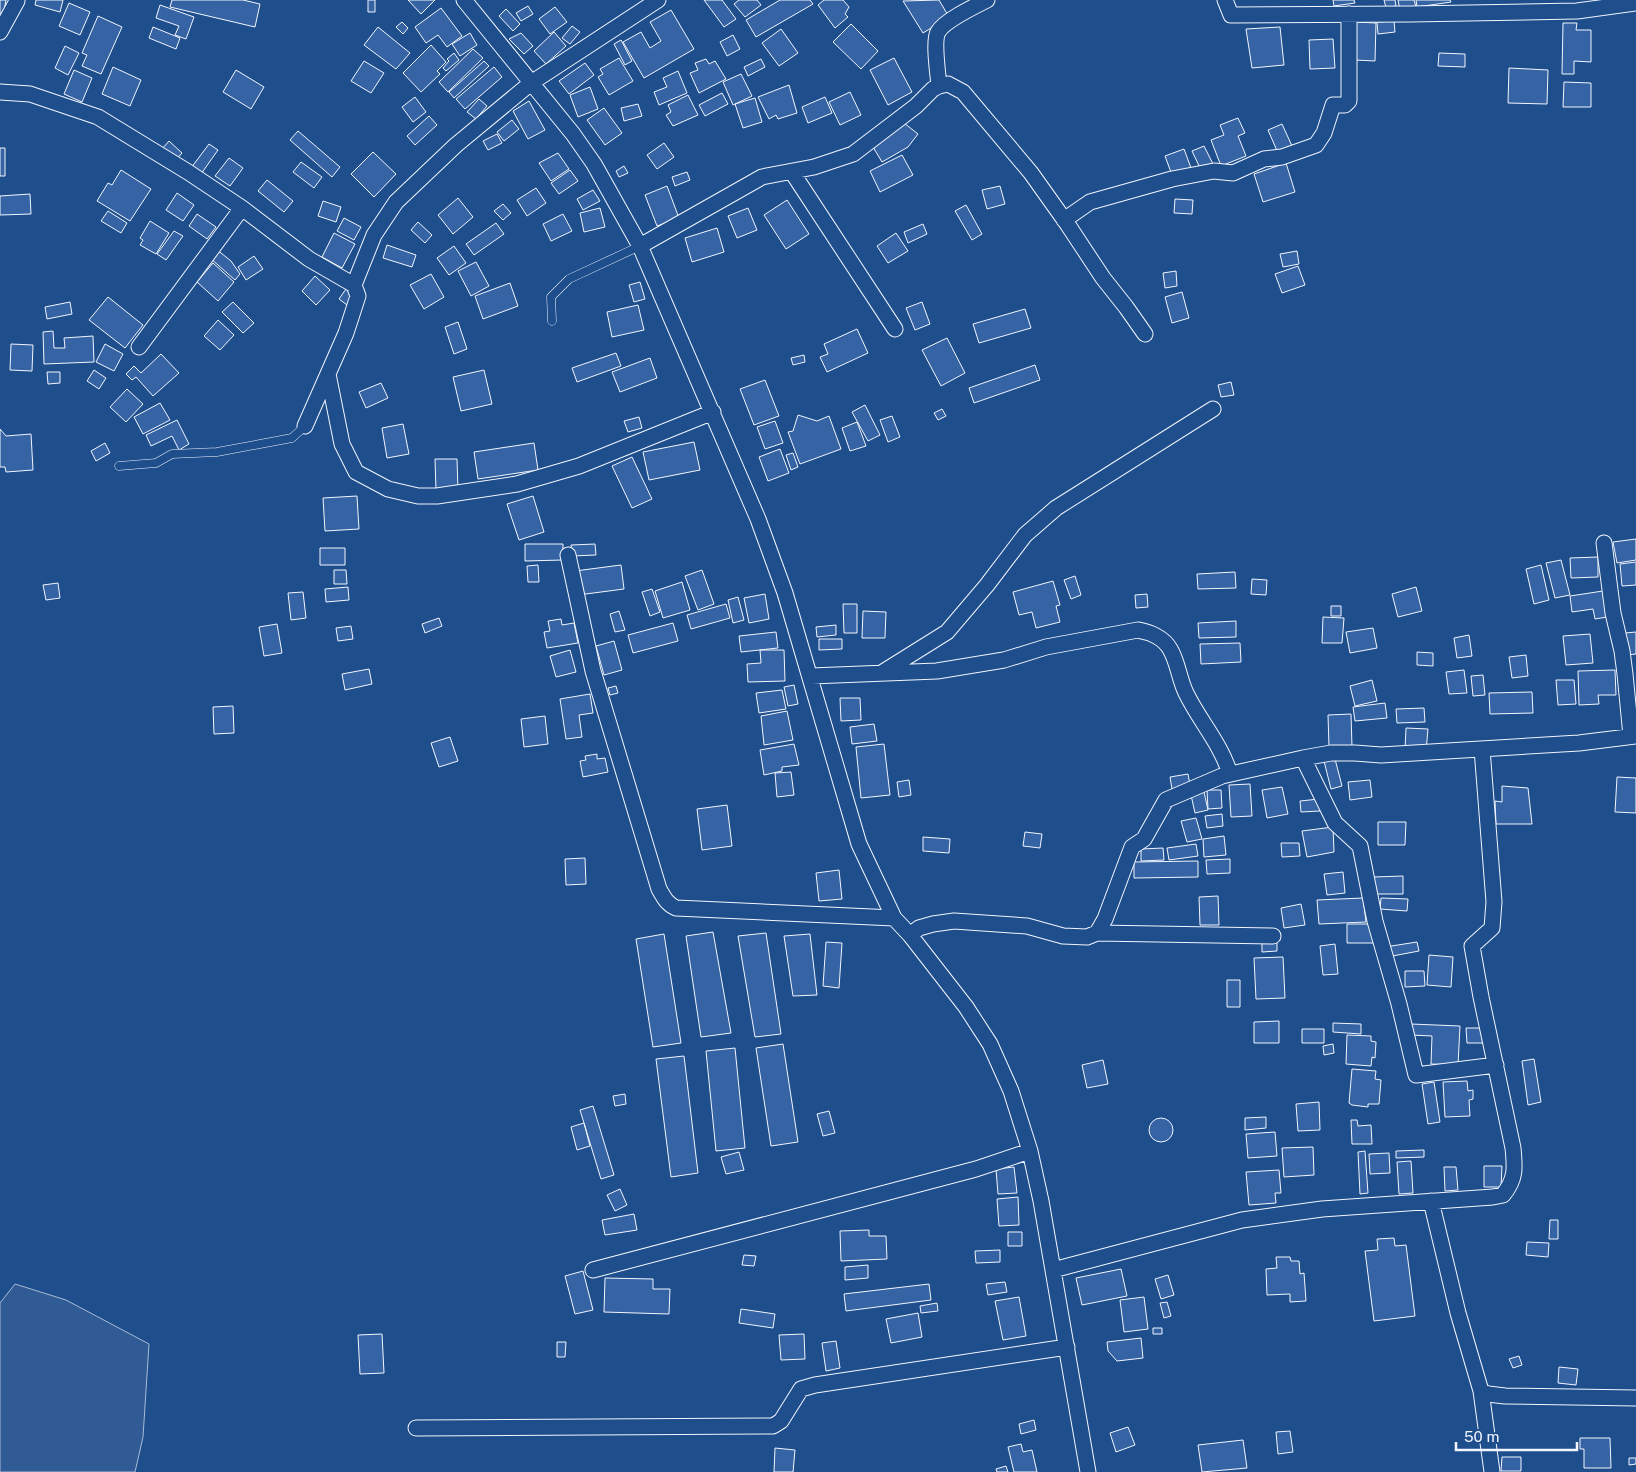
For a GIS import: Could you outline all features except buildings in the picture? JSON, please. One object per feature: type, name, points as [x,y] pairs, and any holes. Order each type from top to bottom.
[{"type":"street","points":[[464,0],[573,134],[594,164],[640,246],[762,528],[811,676],[859,844],[894,918],[910,935],[966,1007],[990,1044],[1011,1091],[1030,1151],[1041,1201],[1088,1472]]},
{"type":"street","points":[[354,285],[374,235],[396,202],[456,145],[531,83],[658,0]]},
{"type":"street","points":[[939,86],[936,48],[938,32],[950,20],[987,0]]},
{"type":"street","points":[[1224,0],[1230,14],[1411,14],[1577,11],[1636,3]]},
{"type":"street","points":[[0,32],[17,1]]},
{"type":"street","points":[[1064,220],[1090,202],[1172,179],[1214,171],[1233,173],[1264,159],[1282,156],[1316,145],[1324,133],[1333,105],[1345,105],[1349,101],[1349,14]]},
{"type":"street","points":[[640,246],[762,177],[814,167],[853,154],[939,86],[948,84],[963,92],[1031,173],[1103,278],[1145,334]]},
{"type":"street","points":[[0,92],[30,94],[98,117],[188,172],[242,208],[309,260],[354,285],[358,296],[346,333],[305,426]]},
{"type":"street","points":[[792,172],[895,329]]},
{"type":"street","points":[[139,347],[242,208]]},
{"type":"street","points":[[328,374],[342,444],[356,472],[388,489],[418,496],[437,496],[517,484],[535,479],[579,466],[713,412]]},
{"type":"street","points":[[882,673],[946,632],[987,585],[1025,535],[1056,508],[1213,409]]},
{"type":"street","points":[[1097,933],[1132,847],[1144,839],[1166,800],[1230,774],[1332,752],[1381,755],[1579,743],[1634,736],[1622,651],[1613,614],[1604,543]]},
{"type":"street","points":[[568,555],[593,671],[659,889],[664,900],[676,908],[894,918]]},
{"type":"street","points":[[811,676],[937,671],[1004,660],[1046,647],[1138,630],[1148,632],[1170,648],[1186,692],[1225,760],[1230,774]]},
{"type":"street","points":[[1053,1270],[1242,1220],[1322,1209],[1503,1195],[1513,1181],[1515,1165],[1513,1148],[1472,946],[1492,928],[1494,902],[1482,749]]},
{"type":"street","points":[[1303,758],[1335,822],[1360,846],[1375,921],[1399,1004],[1416,1075],[1496,1065]]},
{"type":"street","points":[[910,935],[919,928],[954,921],[1027,926],[1062,936],[1087,937],[1097,933],[1273,936]]},
{"type":"street","points":[[593,1270],[976,1168],[1030,1151]]},
{"type":"street","points":[[1431,1201],[1458,1313],[1481,1391],[1492,1472]]},
{"type":"street","points":[[416,1428],[773,1426],[781,1421],[802,1389],[815,1385],[1067,1347]]},
{"type":"street","points":[[1481,1391],[1504,1396],[1636,1398]]},
{"type":"lane","points":[[552,321],[551,297],[569,279],[640,246]]},
{"type":"lane","points":[[119,466],[156,463],[172,454],[217,452],[292,438],[305,426]]},
{"type":"shaded area","points":[[15,1284],[66,1300],[149,1344],[143,1437],[135,1472],[0,1472],[0,1303]]}]
